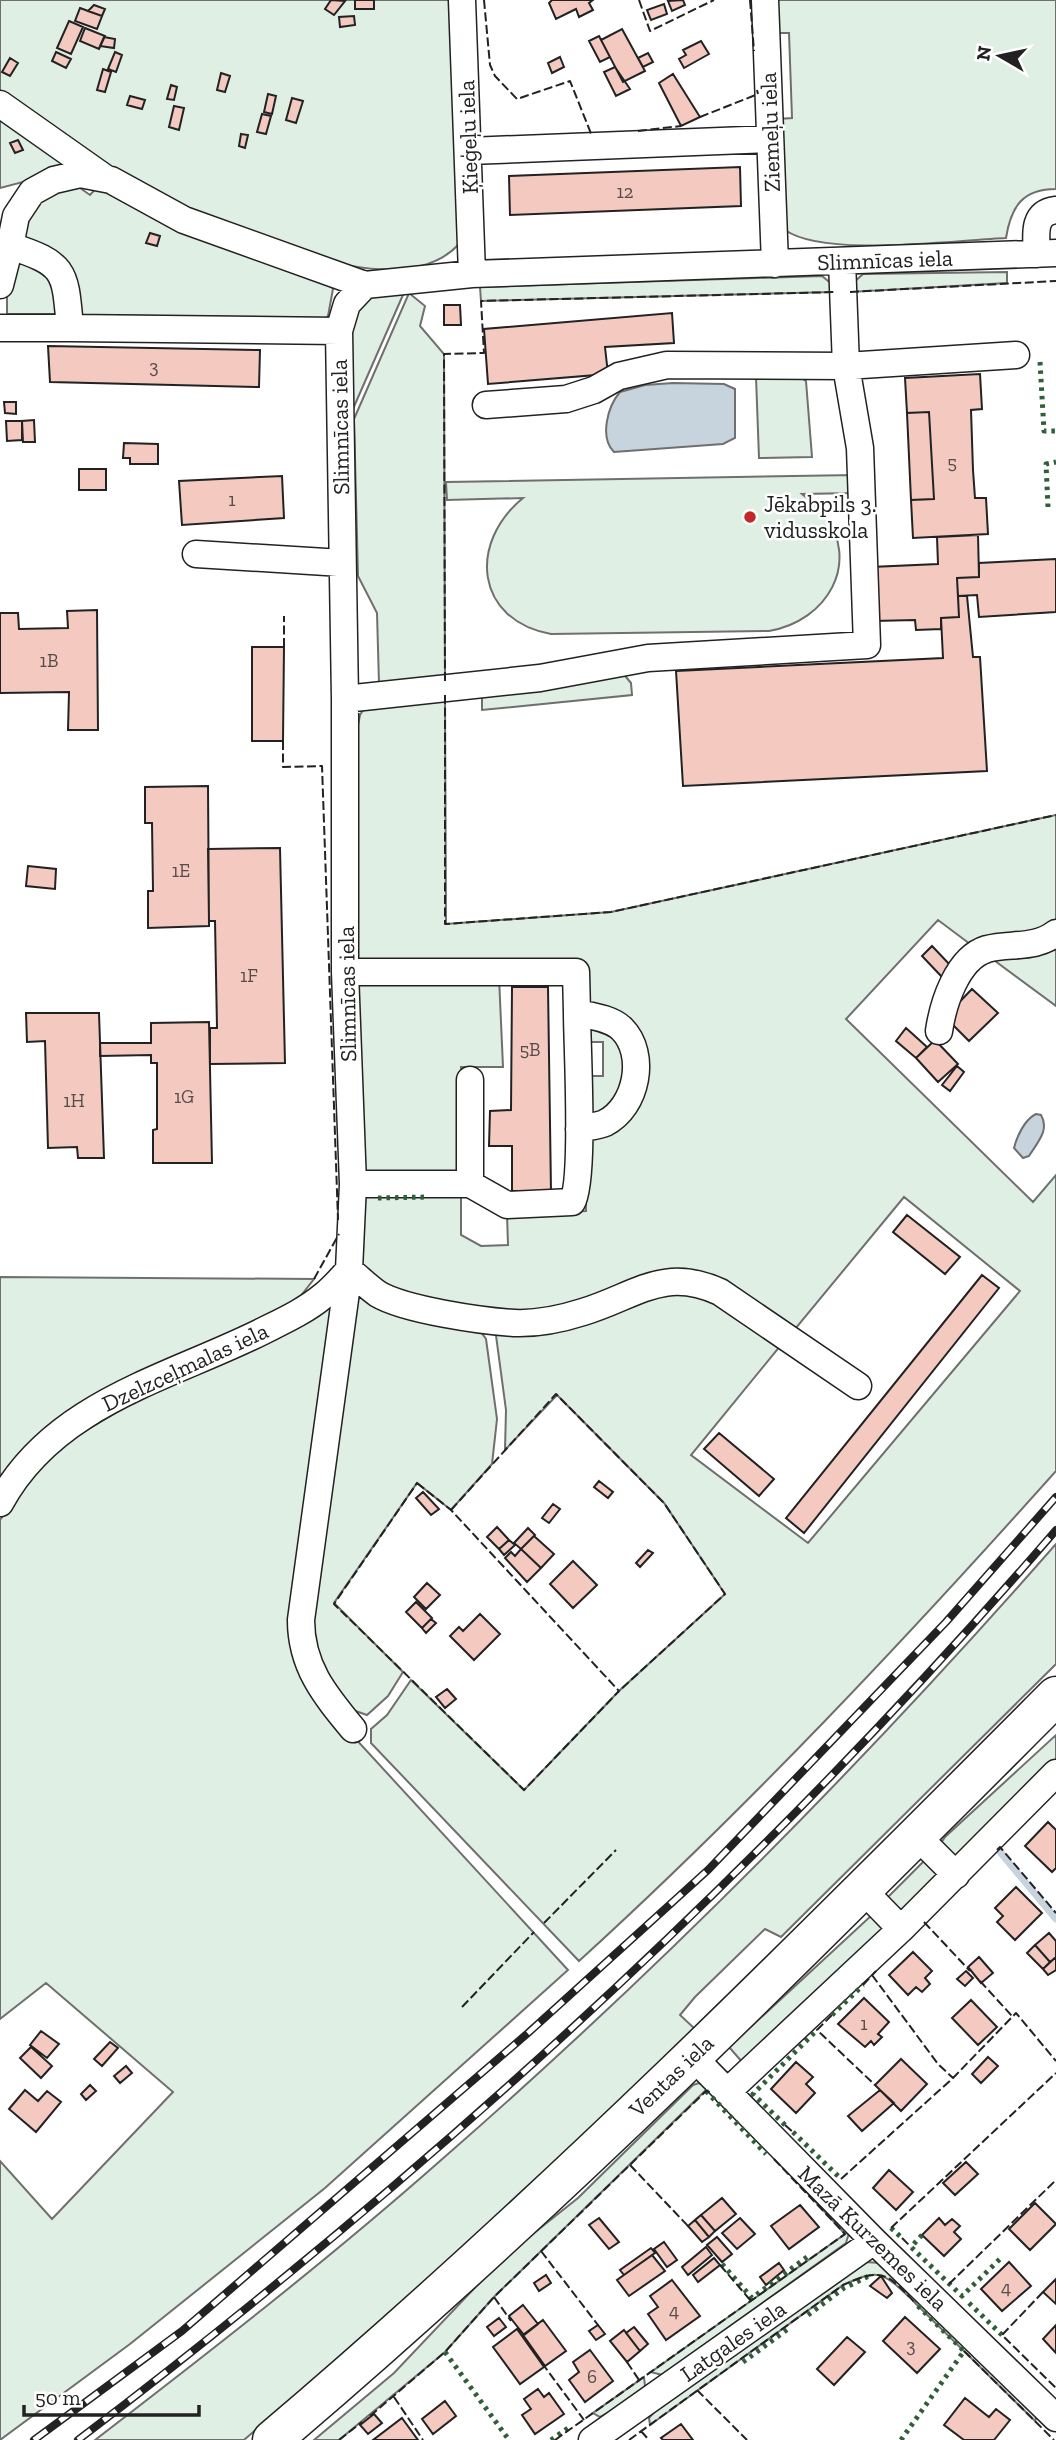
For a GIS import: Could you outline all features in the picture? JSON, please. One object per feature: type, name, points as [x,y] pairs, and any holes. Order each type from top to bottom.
[{"type":"highway","name":"Ventas iela","points":[[272,2440],[551,2192],[863,1890],[1056,1696]]},
{"type":"street","name":"Ķieģeļu iela","points":[[462,0],[472,274]]},
{"type":"street","name":"Ziemeļu iela","points":[[765,0],[775,264]]},
{"type":"street","points":[[0,104],[106,179],[184,220],[365,285]]},
{"type":"street","points":[[469,151],[770,139]]},
{"type":"street","points":[[0,285],[16,216],[32,192],[54,180],[80,174],[106,179]]},
{"type":"street","points":[[1046,253],[1036,232],[1040,217],[1045,212],[1056,210]]},
{"type":"street","points":[[10,246],[37,254],[55,265],[65,279],[70,328]]},
{"type":"street","name":"Slimnīcas iela","points":[[353,1729],[314,1680],[301,1640],[303,1606],[349,1270],[353,1184],[345,972],[345,699],[339,331],[347,304],[365,285],[472,274],[1046,253]]},
{"type":"street","points":[[345,699],[540,678],[648,658],[867,645],[860,448],[846,366],[842,261]]},
{"type":"street","points":[[0,328],[339,331]]},
{"type":"street","points":[[486,405],[566,399],[594,390],[619,376],[667,365],[846,366],[1016,355]]},
{"type":"street","points":[[196,554],[342,563]]},
{"type":"street","points":[[939,1031],[949,994],[977,954],[989,949],[1032,944],[1056,933]]},
{"type":"street","points":[[345,972],[576,972],[579,1129],[577,1185],[572,1202],[507,1205],[470,1184],[353,1184]]},
{"type":"street","points":[[576,1013],[600,1017],[621,1027],[633,1043],[636,1068],[632,1091],[621,1110],[605,1123],[579,1129]]},
{"type":"street","points":[[470,1080],[470,1184]]},
{"type":"street","points":[[349,1270],[379,1294],[408,1306],[515,1323],[551,1321],[586,1312],[642,1288],[671,1280],[699,1283],[720,1292],[858,1386]]},
{"type":"street","name":"Dzelzceļmalas iela","points":[[0,1503],[20,1473],[69,1424],[132,1388],[210,1356],[298,1313],[323,1296],[349,1270]]},
{"type":"street","points":[[727,2091],[901,1929],[1056,1773]]},
{"type":"street","points":[[917,1836],[956,1875]]},
{"type":"street","points":[[863,1890],[901,1929]]},
{"type":"street","name":"Mazā Kurzemes iela","points":[[692,2056],[874,2241],[1056,2418]]},
{"type":"street","name":"Latgales iela","points":[[592,2440],[874,2241]]},
{"type":"green space","points":[[0,0],[453,0],[459,244],[426,264],[383,269],[333,262],[280,246],[227,225],[99,162],[0,188]]},
{"type":"green space","points":[[776,0],[1056,0],[1056,189],[1035,192],[1020,202],[1011,217],[1006,238],[859,245],[804,238],[785,230],[778,119],[792,118],[789,33],[777,33]]},
{"type":"green space","points":[[73,183],[90,195],[99,185],[329,282],[333,289],[328,316],[320,323],[320,318],[80,315],[21,234],[24,210]]},
{"type":"green space","points":[[15,261],[56,274],[57,314],[7,314],[7,280]]},
{"type":"green space","points":[[1007,272],[1007,283],[850,292],[852,284],[863,274]]},
{"type":"green space","points":[[822,276],[833,285],[834,292],[481,301],[480,287]]},
{"type":"green space","points":[[406,288],[349,418],[348,353],[354,319],[360,306],[369,297]]},
{"type":"green space","points":[[409,293],[425,306],[420,326],[444,354],[445,680],[379,684],[377,613],[358,576],[354,419]]},
{"type":"green space","points":[[756,377],[801,378],[806,381],[812,457],[759,458]]},
{"type":"green space","points":[[855,475],[856,493],[802,494],[823,512],[834,531],[839,551],[838,569],[832,587],[822,602],[790,625],[769,631],[551,634],[526,626],[507,613],[494,597],[488,578],[488,557],[493,536],[505,516],[523,498],[447,500],[446,482]]},
{"type":"green space","points":[[621,671],[631,683],[632,695],[482,710],[482,697],[486,692]]},
{"type":"green space","points":[[445,693],[446,924],[611,912],[1056,815],[1056,925],[970,944],[938,920],[846,1019],[1033,1202],[1056,1175],[1056,1471],[824,1722],[642,1903],[579,1961],[371,1743],[371,1729],[387,1715],[411,1680],[524,1790],[619,1691],[725,1594],[664,1503],[557,1395],[505,1450],[506,1410],[495,1328],[642,1297],[701,1290],[781,1345],[691,1455],[808,1543],[1020,1291],[904,1197],[791,1334],[709,1282],[567,1309],[523,1313],[397,1295],[363,1268],[360,1256],[364,1194],[461,1190],[461,1235],[481,1246],[508,1245],[507,1214],[586,1211],[585,1139],[647,1060],[583,1005],[581,961],[358,965],[356,735],[360,715],[368,702]]},
{"type":"green space","points":[[1056,940],[1056,1006],[991,958]]},
{"type":"green space","points":[[499,977],[503,1067],[461,1067],[461,1174],[364,1174],[356,981]]},
{"type":"green space","points":[[583,1019],[623,1037],[625,1095],[585,1123]],"holes":[[[591,1042],[603,1042],[603,1076],[591,1076]]]},
{"type":"green space","points":[[0,1277],[314,1279],[292,1307],[0,1482]]},
{"type":"green space","points":[[339,1293],[296,1621],[330,1711],[568,1970],[325,2188],[130,2344],[0,2440],[0,2161],[52,2219],[173,2092],[46,1983],[0,2019],[0,1520],[57,1441]]},
{"type":"green space","points":[[353,1293],[475,1324],[486,1339],[497,1419],[492,1464],[451,1510],[417,1483],[334,1603],[403,1672],[388,1696],[367,1715],[344,1707],[310,1646]]},
{"type":"green space","points":[[1056,1544],[1056,1664],[781,1937],[765,1929],[695,1997],[680,2015],[695,2029],[544,2177],[244,2440],[95,2440],[356,2233],[602,2015],[681,1940],[834,1785],[910,1706]]},
{"type":"green space","points":[[1056,1735],[1056,1761],[954,1860],[941,1843],[945,1837]]},
{"type":"green space","points":[[926,1859],[938,1870],[937,1878],[902,1915],[887,1898]]},
{"type":"green space","points":[[873,1914],[884,1930],[743,2063],[729,2047]]},
{"type":"green space","points":[[693,2085],[705,2085],[769,2153],[707,2089],[494,2297],[445,2352],[339,2440],[314,2440],[394,2373],[504,2257],[578,2198]]},
{"type":"green space","points":[[781,2164],[849,2233],[846,2243],[662,2375],[651,2372],[845,2234]]},
{"type":"green space","points":[[865,2262],[881,2263],[908,2296],[891,2281],[878,2275],[863,2277],[843,2285],[650,2425],[649,2418],[661,2404]]},
{"type":"green space","points":[[917,2301],[942,2322],[1037,2416],[1035,2421],[914,2302]]},
{"type":"green space","points":[[644,2377],[645,2386],[625,2404],[600,2417],[593,2413]]},
{"type":"shaded area","points":[[724,384],[735,389],[735,438],[723,444],[614,452],[609,446],[606,430],[609,413],[620,392],[645,385]]},
{"type":"shaded area","points":[[1036,1114],[1041,1115],[1043,1131],[1029,1156],[1023,1158],[1014,1148],[1015,1143],[1025,1124]]},
{"type":"building","points":[[331,0],[345,1],[334,15],[325,9]]},
{"type":"building","points":[[355,0],[374,0],[374,9],[355,9]]},
{"type":"building","points":[[552,0],[593,0],[589,3],[593,10],[579,17],[576,9],[556,19],[549,3]]},
{"type":"building","points":[[683,0],[685,5],[672,11],[668,1]]},
{"type":"building","points":[[664,4],[667,14],[651,20],[647,10]]},
{"type":"building","points":[[94,5],[105,9],[102,16],[88,11]]},
{"type":"building","points":[[80,8],[102,16],[97,29],[75,21]]},
{"type":"building","points":[[354,16],[355,25],[340,27],[339,17]]},
{"type":"building","points":[[69,21],[83,27],[71,54],[57,48]]},
{"type":"building","points":[[85,28],[105,36],[99,49],[80,41]]},
{"type":"building","points":[[622,29],[645,71],[623,82],[601,40]]},
{"type":"building","points":[[599,36],[610,57],[600,62],[589,41]]},
{"type":"building","points":[[104,37],[115,39],[114,48],[100,46]]},
{"type":"building","points":[[701,41],[709,54],[684,68],[679,59],[686,55],[683,50]]},
{"type":"building","points":[[56,52],[71,59],[66,68],[52,61]]},
{"type":"building","points":[[115,52],[122,55],[116,72],[108,69]]},
{"type":"building","points":[[648,53],[653,62],[643,67],[638,58]]},
{"type":"building","points":[[560,57],[564,67],[552,73],[548,63]]},
{"type":"building","points":[[10,58],[18,63],[10,76],[2,72]]},
{"type":"building","points":[[615,67],[630,89],[616,96],[604,72]]},
{"type":"building","points":[[103,69],[111,72],[105,92],[97,90]]},
{"type":"building","points":[[221,73],[230,76],[225,92],[217,90]]},
{"type":"building","points":[[673,74],[700,117],[681,126],[659,83]]},
{"type":"building","points":[[171,85],[177,87],[174,100],[167,99]]},
{"type":"building","points":[[268,94],[276,96],[272,114],[264,112]]},
{"type":"building","points":[[130,96],[145,100],[142,109],[127,105]]},
{"type":"building","points":[[292,98],[303,101],[296,123],[286,120]]},
{"type":"building","points":[[174,106],[184,108],[179,130],[169,127]]},
{"type":"building","points":[[262,114],[271,116],[266,134],[257,132]]},
{"type":"building","points":[[241,134],[248,135],[245,148],[239,146]]},
{"type":"building","points":[[18,140],[23,150],[15,153],[10,143]]},
{"type":"building","points":[[740,167],[741,206],[510,215],[509,176]]},
{"type":"building","points":[[150,233],[160,236],[157,246],[146,243]]},
{"type":"building","points":[[444,305],[460,305],[461,325],[444,325]]},
{"type":"building","points":[[672,313],[674,343],[605,347],[608,374],[488,384],[484,329]]},
{"type":"building","points":[[48,346],[260,350],[259,387],[50,382]]},
{"type":"building","points":[[980,374],[982,409],[971,410],[973,470],[975,498],[986,498],[988,534],[913,538],[911,500],[934,499],[929,412],[907,413],[905,378]]},
{"type":"building","points":[[4,402],[16,402],[16,414],[5,413]]},
{"type":"building","points":[[929,412],[934,499],[911,500],[907,413]]},
{"type":"building","points":[[34,420],[35,442],[23,442],[22,421]]},
{"type":"building","points":[[6,421],[22,421],[22,440],[7,441]]},
{"type":"building","points":[[124,443],[158,444],[158,464],[130,464],[130,458],[123,458]]},
{"type":"building","points":[[79,469],[106,469],[106,490],[79,490]]},
{"type":"building","points":[[282,476],[284,518],[182,525],[179,481]]},
{"type":"building","points":[[978,535],[979,577],[957,578],[959,617],[941,618],[941,629],[916,630],[915,620],[874,621],[871,567],[938,564],[937,537]]},
{"type":"building","points":[[1056,559],[1056,612],[979,617],[977,595],[958,596],[957,578],[979,577],[979,563]]},
{"type":"building","points":[[958,596],[967,596],[973,657],[980,657],[987,771],[683,786],[676,671],[943,658],[941,618],[959,617]]},
{"type":"building","points":[[97,610],[98,730],[68,730],[69,692],[0,693],[0,613],[18,613],[19,629],[68,628],[67,611]]},
{"type":"building","points":[[252,647],[284,647],[283,741],[252,741]]},
{"type":"building","points":[[208,786],[209,926],[148,928],[148,891],[153,891],[152,823],[145,823],[145,787]]},
{"type":"building","points":[[280,848],[285,1063],[210,1064],[210,1028],[217,1028],[215,921],[209,921],[208,849]]},
{"type":"building","points":[[28,866],[56,869],[55,889],[26,886]]},
{"type":"building","points":[[932,946],[952,967],[942,977],[922,956]]},
{"type":"building","points":[[512,987],[548,987],[551,1191],[512,1191],[512,1146],[489,1146],[490,1111],[511,1110]]},
{"type":"building","points":[[972,989],[998,1013],[969,1041],[945,1017]]},
{"type":"building","points":[[26,1013],[99,1013],[104,1158],[78,1158],[77,1147],[48,1148],[45,1041],[27,1042]]},
{"type":"building","points":[[209,1022],[212,1163],[153,1163],[153,1130],[157,1129],[157,1063],[151,1063],[151,1055],[100,1056],[100,1043],[151,1043],[151,1023]]},
{"type":"building","points":[[906,1028],[927,1047],[916,1058],[896,1041]]},
{"type":"building","points":[[935,1040],[958,1064],[938,1082],[916,1058]]},
{"type":"building","points":[[957,1066],[964,1072],[950,1091],[942,1085]]},
{"type":"building","points":[[907,1215],[960,1257],[945,1274],[893,1232]]},
{"type":"building","points":[[982,1275],[999,1288],[804,1533],[786,1518]]},
{"type":"building","points":[[719,1433],[774,1479],[759,1496],[704,1449]]},
{"type":"building","points":[[599,1481],[613,1492],[608,1498],[594,1487]]},
{"type":"building","points":[[423,1492],[439,1509],[431,1515],[416,1498]]},
{"type":"building","points":[[553,1504],[560,1509],[549,1523],[542,1518]]},
{"type":"building","points":[[497,1527],[509,1540],[499,1549],[487,1537]]},
{"type":"building","points":[[528,1528],[535,1535],[521,1549],[514,1543]]},
{"type":"building","points":[[534,1536],[554,1554],[541,1568],[521,1549]]},
{"type":"building","points":[[509,1540],[515,1545],[504,1555],[499,1549]]},
{"type":"building","points":[[521,1549],[541,1568],[527,1582],[505,1558],[511,1552],[515,1556]]},
{"type":"building","points":[[648,1550],[653,1553],[640,1567],[636,1563]]},
{"type":"building","points":[[573,1561],[597,1585],[573,1608],[550,1584]]},
{"type":"building","points":[[427,1583],[440,1595],[426,1609],[414,1597]]},
{"type":"building","points":[[416,1602],[432,1618],[422,1628],[406,1612]]},
{"type":"building","points":[[480,1614],[500,1634],[474,1660],[450,1636],[459,1627],[463,1631]]},
{"type":"building","points":[[431,1619],[436,1623],[426,1633],[422,1628]]},
{"type":"building","points":[[447,1689],[456,1699],[445,1708],[436,1697]]},
{"type":"building","points":[[1048,1822],[1056,1830],[1056,1868],[1052,1872],[1025,1846]]},
{"type":"building","points":[[1016,1887],[1042,1913],[1015,1940],[997,1922],[1003,1916],[995,1908]]},
{"type":"building","points":[[1049,1933],[1056,1941],[1056,1957],[1050,1962],[1035,1945]]},
{"type":"building","points":[[1035,1945],[1050,1962],[1043,1969],[1027,1953]]},
{"type":"building","points":[[913,1952],[932,1971],[925,1978],[930,1984],[922,1992],[916,1987],[908,1995],[889,1975]]},
{"type":"building","points":[[979,1957],[993,1973],[981,1983],[968,1967]]},
{"type":"building","points":[[1056,1957],[1056,1970],[1048,1975],[1043,1969]]},
{"type":"building","points":[[966,1971],[973,1978],[965,1986],[957,1979]]},
{"type":"building","points":[[864,1998],[889,2022],[878,2034],[882,2037],[874,2045],[871,2041],[865,2047],[838,2024]]},
{"type":"building","points":[[971,2000],[997,2027],[978,2045],[952,2018]]},
{"type":"building","points":[[41,2031],[59,2044],[47,2058],[30,2045]]},
{"type":"building","points":[[110,2042],[118,2048],[102,2066],[94,2059]]},
{"type":"building","points":[[31,2047],[52,2066],[41,2078],[20,2058]]},
{"type":"building","points":[[988,2057],[998,2066],[981,2083],[972,2074]]},
{"type":"building","points":[[901,2059],[927,2084],[901,2111],[875,2085]]},
{"type":"building","points":[[796,2062],[813,2077],[806,2084],[815,2093],[796,2113],[771,2089]]},
{"type":"building","points":[[126,2066],[132,2073],[120,2083],[114,2076]]},
{"type":"building","points":[[90,2085],[96,2091],[86,2100],[81,2094]]},
{"type":"building","points":[[25,2090],[38,2101],[47,2091],[61,2102],[36,2132],[9,2109]]},
{"type":"building","points":[[880,2090],[894,2103],[862,2131],[848,2116]]},
{"type":"building","points":[[966,2162],[978,2174],[955,2195],[943,2183]]},
{"type":"building","points":[[889,2170],[913,2192],[896,2210],[873,2188]]},
{"type":"building","points":[[722,2198],[736,2214],[715,2231],[701,2215]]},
{"type":"building","points":[[1035,2203],[1056,2224],[1030,2250],[1009,2229]]},
{"type":"building","points":[[800,2205],[819,2227],[789,2249],[771,2226]]},
{"type":"building","points":[[701,2215],[715,2231],[709,2237],[695,2220]]},
{"type":"building","points":[[599,2218],[619,2242],[609,2249],[589,2225]]},
{"type":"building","points":[[740,2218],[755,2234],[737,2249],[722,2233]]},
{"type":"building","points":[[939,2218],[945,2225],[952,2219],[960,2226],[954,2232],[961,2239],[944,2256],[922,2235]]},
{"type":"building","points":[[695,2220],[709,2237],[702,2242],[688,2226]]},
{"type":"building","points":[[717,2237],[732,2254],[722,2262],[707,2245]]},
{"type":"building","points":[[664,2242],[677,2260],[667,2267],[654,2249]]},
{"type":"building","points":[[706,2247],[712,2255],[688,2275],[682,2267]]},
{"type":"building","points":[[651,2248],[655,2253],[624,2275],[620,2270]]},
{"type":"building","points":[[652,2255],[665,2271],[629,2296],[617,2280]]},
{"type":"building","points":[[714,2258],[720,2265],[698,2282],[693,2275]]},
{"type":"building","points":[[1009,2262],[1031,2286],[1002,2311],[981,2289]]},
{"type":"building","points":[[779,2263],[784,2270],[766,2285],[760,2277]]},
{"type":"building","points":[[546,2275],[551,2283],[539,2291],[534,2283]]},
{"type":"building","points":[[881,2276],[892,2293],[887,2298],[870,2286]]},
{"type":"building","points":[[1056,2279],[1056,2304],[1043,2292]]},
{"type":"building","points":[[672,2280],[700,2316],[666,2340],[648,2314],[658,2307],[650,2296]]},
{"type":"building","points":[[523,2305],[538,2324],[524,2335],[509,2316]]},
{"type":"building","points":[[905,2317],[940,2349],[917,2373],[883,2341]]},
{"type":"building","points":[[499,2318],[506,2327],[494,2336],[487,2327]]},
{"type":"building","points":[[543,2320],[566,2351],[545,2366],[523,2335]]},
{"type":"building","points":[[598,2325],[605,2334],[596,2340],[589,2331]]},
{"type":"building","points":[[1056,2325],[1056,2353],[1043,2339]]},
{"type":"building","points":[[634,2327],[648,2344],[640,2351],[626,2333]]},
{"type":"building","points":[[517,2329],[544,2367],[520,2384],[493,2347]]},
{"type":"building","points":[[624,2330],[640,2351],[627,2362],[610,2341]]},
{"type":"building","points":[[847,2337],[865,2352],[834,2385],[817,2369]]},
{"type":"building","points":[[590,2350],[613,2381],[585,2402],[569,2380],[579,2372],[573,2362]]},
{"type":"building","points":[[538,2389],[544,2397],[549,2393],[564,2414],[535,2434],[522,2415],[531,2409],[524,2399]]},
{"type":"building","points":[[965,2398],[989,2417],[996,2409],[1010,2420],[994,2440],[964,2440],[944,2425]]},
{"type":"building","points":[[445,2401],[456,2416],[433,2434],[422,2419]]},
{"type":"building","points":[[374,2414],[382,2423],[368,2434],[360,2425]]},
{"type":"building","points":[[402,2418],[418,2440],[373,2440]]},
{"type":"building","points":[[681,2424],[693,2440],[661,2438]]},
{"type":"waterway","points":[[1000,1852],[1056,1919]]},
{"type":"railway","points":[[34,2440],[182,2331],[528,2033],[708,1870],[946,1622],[1056,1497]]},
{"type":"railway","points":[[78,2440],[340,2231],[467,2123],[591,2010],[712,1895],[830,1777],[945,1655],[1056,1530]]},
{"type":"hedge","points":[[1040,362],[1044,431],[1056,431]]},
{"type":"hedge","points":[[1048,507],[1046,464],[1056,462]]},
{"type":"hedge","points":[[378,1198],[427,1197]]},
{"type":"hedge","points":[[832,2015],[863,1985]]},
{"type":"hedge","points":[[785,2125],[753,2094],[817,2030]]},
{"type":"hedge","points":[[706,2091],[766,2154]]},
{"type":"hedge","points":[[793,2132],[841,2179]]},
{"type":"hedge","points":[[891,2228],[902,2238]]},
{"type":"hedge","points":[[922,2235],[911,2247],[962,2296],[1001,2258]]},
{"type":"hedge","points":[[722,2264],[752,2298],[807,2257]]},
{"type":"hedge","points":[[808,2315],[844,2288],[869,2276]]},
{"type":"hedge","points":[[969,2303],[1002,2335]]},
{"type":"hedge","points":[[901,2440],[964,2351],[916,2304]]},
{"type":"hedge","points":[[743,2362],[788,2329]]},
{"type":"hedge","points":[[445,2352],[509,2440]]},
{"type":"hedge","points":[[551,2440],[568,2428]]},
{"type":"fence","points":[[484,0],[490,65],[495,76],[517,99],[570,81],[592,136]]},
{"type":"fence","points":[[639,0],[650,31],[714,0]]},
{"type":"fence","points":[[750,0],[754,51]]},
{"type":"fence","points":[[700,117],[758,94],[757,90]]},
{"type":"fence","points":[[638,131],[681,126]]},
{"type":"fence","points":[[850,292],[1056,281]]},
{"type":"fence","points":[[445,681],[444,354],[484,353],[481,301],[836,292]]},
{"type":"fence","points":[[284,616],[284,647]]},
{"type":"fence","points":[[445,695],[445,924],[611,912],[1056,815]]},
{"type":"fence","points":[[283,741],[283,767],[322,766],[338,1220]]},
{"type":"fence","points":[[314,1279],[339,1234]]},
{"type":"fence","points":[[451,1510],[556,1394],[664,1503],[725,1594],[619,1691]]},
{"type":"fence","points":[[417,1483],[451,1510],[619,1691],[524,1790],[334,1604],[417,1483]]},
{"type":"fence","points":[[997,1850],[1000,1847],[1056,1913]]},
{"type":"fence","points":[[544,1923],[616,1850]]},
{"type":"fence","points":[[924,1922],[970,1971]]},
{"type":"fence","points":[[462,2007],[534,1932]]},
{"type":"fence","points":[[863,1985],[876,1971]]},
{"type":"fence","points":[[872,1975],[938,2064],[953,2078]]},
{"type":"fence","points":[[980,1981],[1012,2016]]},
{"type":"fence","points":[[841,2179],[953,2078],[1016,2013],[1056,2061]]},
{"type":"fence","points":[[832,2015],[817,2030],[875,2085]]},
{"type":"fence","points":[[891,2228],[1056,2073]]},
{"type":"fence","points":[[370,2416],[445,2352],[494,2297],[706,2091],[712,2093]]},
{"type":"fence","points":[[785,2125],[793,2132]]},
{"type":"fence","points":[[555,2440],[845,2234],[772,2157]]},
{"type":"fence","points":[[630,2165],[688,2226]]},
{"type":"fence","points":[[949,2284],[1056,2180]]},
{"type":"fence","points":[[902,2238],[911,2247]]},
{"type":"fence","points":[[541,2251],[598,2325]]},
{"type":"fence","points":[[720,2265],[751,2301]]},
{"type":"fence","points":[[629,2440],[843,2285],[867,2276],[884,2276],[898,2285],[916,2304]]},
{"type":"fence","points":[[1043,2292],[1002,2335],[1056,2388]]},
{"type":"fence","points":[[494,2297],[511,2321]]},
{"type":"fence","points":[[964,2351],[1054,2440]]},
{"type":"fence","points":[[627,2362],[639,2380]]},
{"type":"fence","points":[[542,2363],[584,2420]]},
{"type":"fence","points":[[697,2390],[747,2440]]},
{"type":"fence","points":[[394,2397],[423,2440]]},
{"type":"fence","points":[[339,2440],[362,2422]]},
{"type":"fence","points":[[641,2431],[649,2440]]},
{"type":"place","name":"Jēkabpils 3. vidusskola","points":[[750,517]]}]
